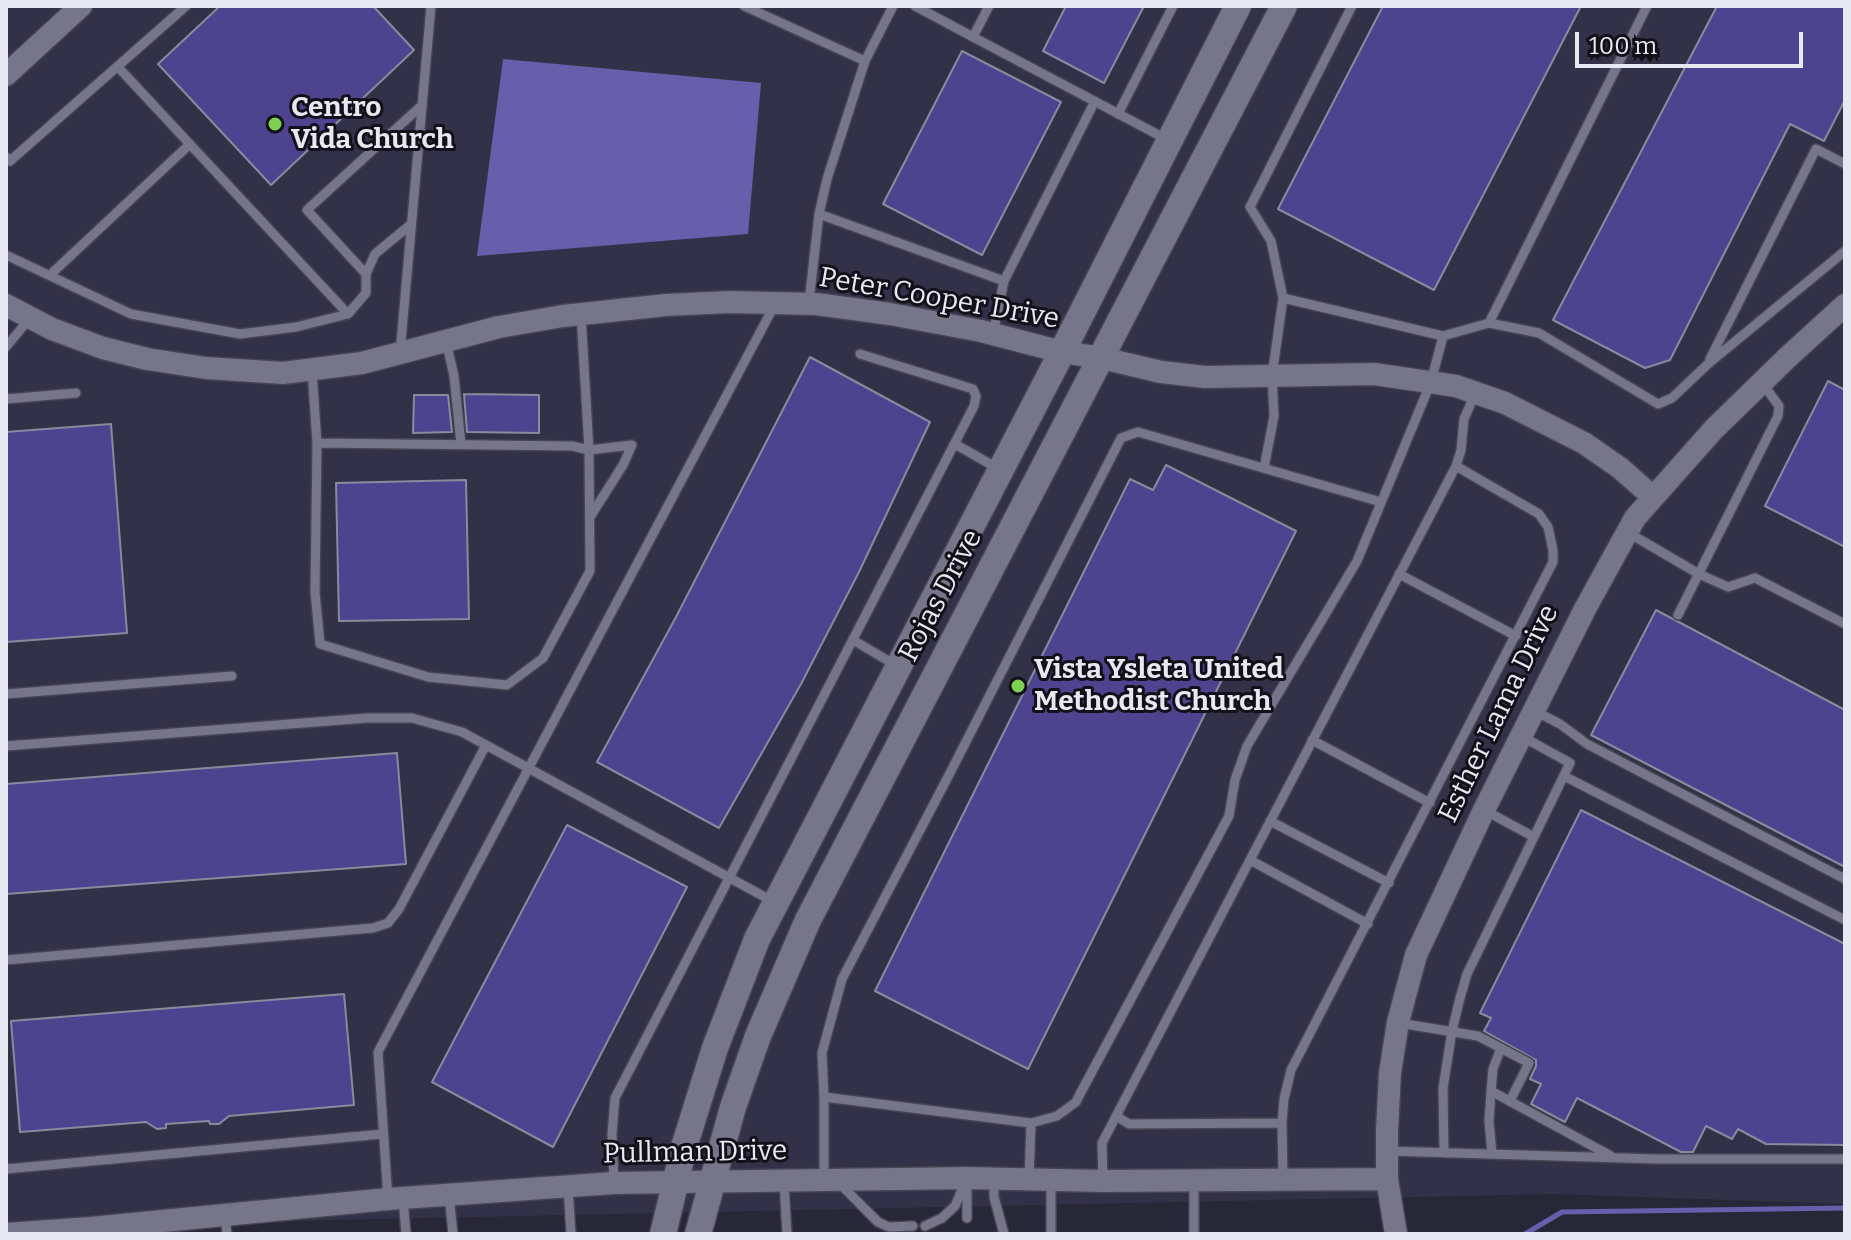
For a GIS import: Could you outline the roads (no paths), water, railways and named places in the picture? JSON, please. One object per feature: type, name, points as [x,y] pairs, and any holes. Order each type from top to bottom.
[{"type":"main road","name":"Rojas Drive","points":[[663,1234],[715,1048],[774,902],[1062,352],[1238,6]]},
{"type":"main road","name":"Rojas Drive","points":[[698,1234],[733,1107],[758,1036],[802,932],[1284,6]]},
{"type":"street","points":[[6,75],[71,9]]},
{"type":"street","name":"Peter Cooper Drive","points":[[6,305],[103,348],[147,359],[254,372],[338,368],[499,327],[581,314],[666,305],[809,304],[890,314],[1161,372],[1205,377],[1374,374],[1431,382],[1505,403],[1584,443],[1620,468],[1653,497]]},
{"type":"street","name":"Esther Lama Drive","points":[[1396,1234],[1387,1179],[1387,1151],[1390,1073],[1398,1022],[1416,955],[1484,810],[1627,532],[1653,497],[1714,429],[1845,305]]},
{"type":"street","name":"Pullman Drive","points":[[6,1234],[226,1225],[395,1199],[614,1183],[967,1178],[1103,1181],[1387,1179]]},
{"type":"lane","points":[[7,161],[186,6]]},
{"type":"lane","points":[[400,353],[431,6]]},
{"type":"lane","points":[[744,6],[865,61]]},
{"type":"lane","points":[[809,304],[819,214],[827,179],[865,61],[893,6]]},
{"type":"lane","points":[[915,6],[1168,140]]},
{"type":"lane","points":[[973,37],[989,6]]},
{"type":"lane","points":[[1118,114],[1173,6]]},
{"type":"lane","points":[[1264,468],[1274,416],[1272,376],[1283,298],[1271,241],[1250,207],[1352,6]]},
{"type":"lane","points":[[1489,323],[1647,6]]},
{"type":"lane","points":[[118,67],[348,314]]},
{"type":"lane","points":[[993,334],[1004,281],[1095,101]]},
{"type":"lane","points":[[366,274],[307,210],[421,106]]},
{"type":"lane","points":[[50,275],[190,144]]},
{"type":"lane","points":[[1709,363],[1816,149],[1845,164]]},
{"type":"lane","points":[[819,214],[1004,281]]},
{"type":"lane","points":[[6,255],[21,265],[50,275],[131,314],[240,334],[296,327],[348,314],[366,293],[366,274],[375,254],[410,225]]},
{"type":"lane","points":[[1283,298],[1443,336],[1489,323],[1539,333],[1658,404],[1672,398],[1709,363],[1845,251]]},
{"type":"lane","points":[[406,1234],[395,1199],[383,1134],[378,1052],[775,303]]},
{"type":"lane","points":[[312,370],[317,443],[315,592],[320,644],[428,677],[507,685],[543,658],[590,571],[589,450],[581,314]]},
{"type":"lane","points":[[6,347],[30,318]]},
{"type":"lane","points":[[824,1097],[1031,1123],[1057,1116],[1076,1102],[1229,816],[1235,780],[1247,746],[1357,561],[1431,382],[1443,336]]},
{"type":"lane","points":[[446,341],[454,376],[461,444]]},
{"type":"lane","points":[[614,1183],[612,1123],[615,1098],[974,406],[976,396],[973,389],[860,354]]},
{"type":"lane","points":[[1678,615],[1778,416],[1779,406],[1762,381]]},
{"type":"lane","points":[[6,399],[76,393]]},
{"type":"lane","points":[[1103,1181],[1102,1143],[1456,466],[1464,419],[1475,393]]},
{"type":"lane","points":[[913,1226],[889,1227],[878,1222],[830,1181],[822,1053],[842,979],[1121,438],[1138,432],[1381,502]]},
{"type":"lane","points":[[317,443],[572,446],[589,450],[632,445],[589,518]]},
{"type":"lane","points":[[955,444],[1000,470]]},
{"type":"lane","points":[[1283,1179],[1282,1123],[1291,1070],[1553,562],[1548,527],[1532,508],[1456,466]]},
{"type":"lane","points":[[1627,532],[1699,574],[1728,587],[1755,578],[1845,624]]},
{"type":"lane","points":[[1399,574],[1516,636]]},
{"type":"lane","points":[[853,640],[897,666]]},
{"type":"lane","points":[[6,694],[232,676]]},
{"type":"lane","points":[[1534,710],[1587,744],[1845,879]]},
{"type":"lane","points":[[6,746],[368,718],[412,718],[462,732],[774,902]]},
{"type":"lane","points":[[1444,1153],[1443,1088],[1452,1031],[1467,974],[1570,763],[1521,736]]},
{"type":"lane","points":[[1312,740],[1430,803]]},
{"type":"lane","points":[[6,960],[373,928],[388,923],[399,909],[486,745]]},
{"type":"lane","points":[[1564,776],[1845,920]]},
{"type":"lane","points":[[1484,810],[1534,837]]},
{"type":"lane","points":[[1270,821],[1389,883]]},
{"type":"lane","points":[[1250,860],[1368,924]]},
{"type":"lane","points":[[1398,1022],[1478,1036],[1529,1063],[1510,1101]]},
{"type":"lane","points":[[1492,1154],[1489,1121],[1491,1091],[1493,1069],[1501,1048]]},
{"type":"lane","points":[[1491,1091],[1614,1158]]},
{"type":"lane","points":[[1116,1116],[1129,1124],[1282,1123]]},
{"type":"lane","points":[[1031,1123],[1051,1234]]},
{"type":"lane","points":[[6,1169],[383,1134]]},
{"type":"lane","points":[[1387,1151],[1614,1158],[1845,1159]]},
{"type":"lane","points":[[967,1178],[967,1218]]},
{"type":"lane","points":[[925,1226],[942,1218],[955,1206],[967,1178]]},
{"type":"lane","points":[[994,1179],[994,1197],[1004,1234]]},
{"type":"lane","points":[[1194,1180],[1194,1234]]},
{"type":"lane","points":[[784,1182],[787,1234]]},
{"type":"lane","points":[[568,1187],[571,1234]]},
{"type":"lane","points":[[449,1195],[453,1234]]},
{"type":"waterway","points":[[1525,1234],[1562,1212],[1845,1208]]},
{"type":"place","name":"Centro Vida Church","points":[[275,124]]},
{"type":"place","name":"Vista Ysleta United Methodist Church","points":[[1018,686]]}]
